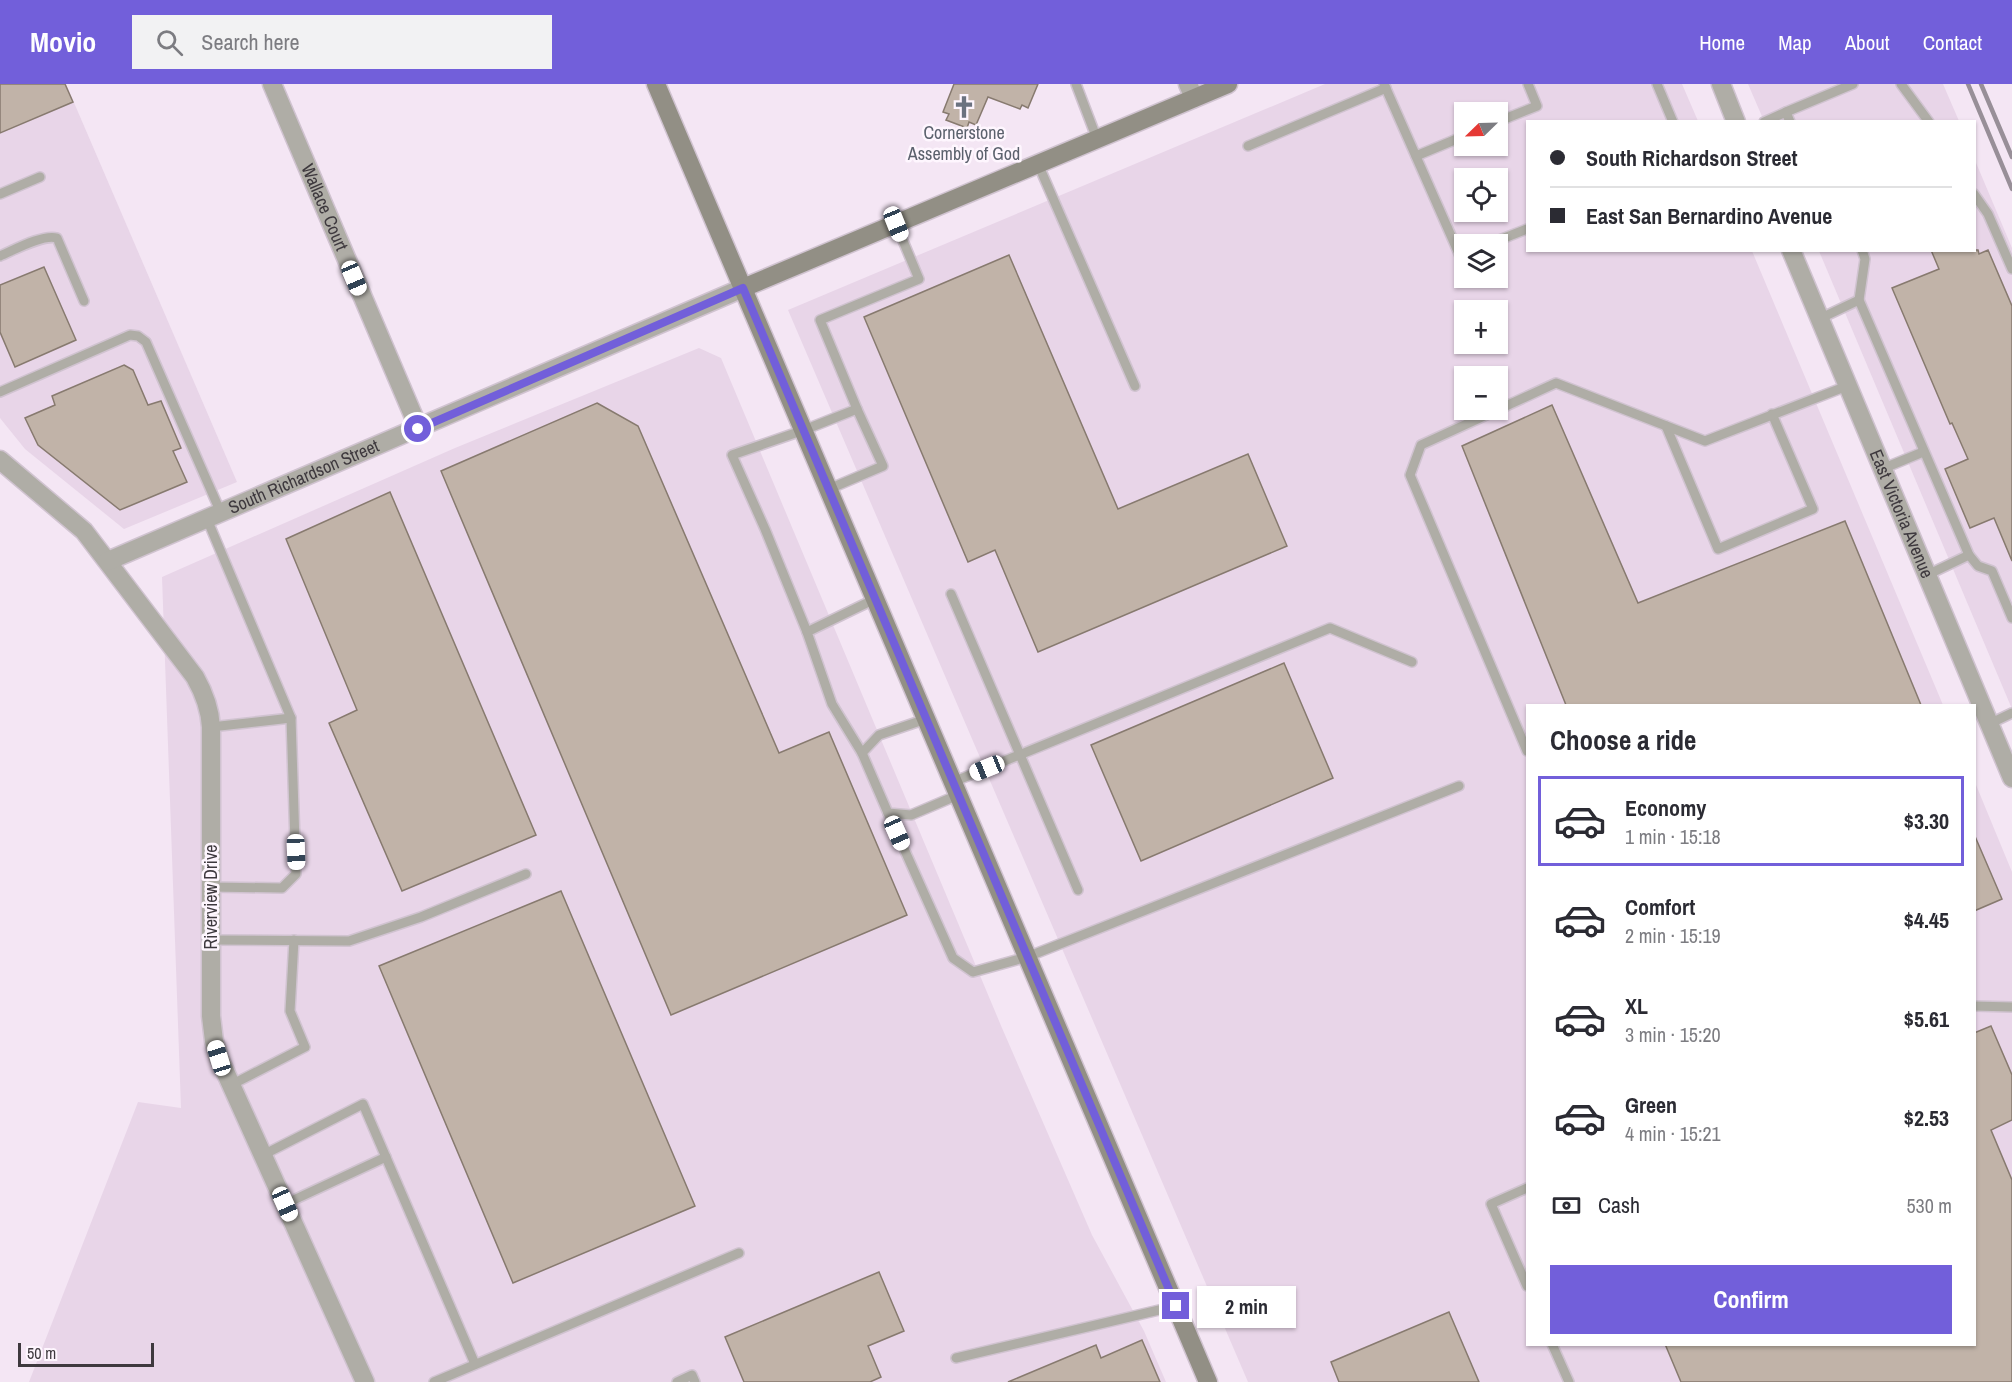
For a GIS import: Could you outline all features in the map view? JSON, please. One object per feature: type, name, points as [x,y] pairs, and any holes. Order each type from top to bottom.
[{"type":"main road","points":[[656,84],[1208,1382]]},
{"type":"main road","name":"South Richardson Street","points":[[743,288],[1097,139],[1191,91],[1228,84]]},
{"type":"street","name":"Wallace Court","points":[[272,84],[418,429]]},
{"type":"street","points":[[1721,84],[1735,120]]},
{"type":"street","name":"East Victoria Avenue","points":[[1792,252],[2012,778]]},
{"type":"street","name":"South Richardson Street","points":[[108,561],[743,288]]},
{"type":"street","name":"Riverview Drive","points":[[0,460],[75,522],[108,561],[195,676],[204,694],[210,711],[211,727],[211,1016],[213,1033],[219,1058],[365,1382]]},
{"type":"lane","points":[[1076,84],[1097,139]]},
{"type":"lane","points":[[1508,118],[1537,106],[1528,84]]},
{"type":"lane","points":[[1657,84],[1672,120]]},
{"type":"lane","points":[[1788,117],[1853,84]]},
{"type":"lane","points":[[1901,84],[1928,120]]},
{"type":"lane","points":[[1248,146],[1385,86],[1454,242]]},
{"type":"lane","points":[[1416,156],[1454,140]]},
{"type":"lane","points":[[1038,164],[1135,386]]},
{"type":"lane","points":[[0,194],[40,177]]},
{"type":"lane","points":[[1976,197],[1988,214],[2012,270]]},
{"type":"lane","points":[[829,489],[883,466],[820,320],[919,279],[896,224]]},
{"type":"lane","points":[[1508,236],[1526,229]]},
{"type":"lane","points":[[0,256],[43,238],[51,236],[57,238],[84,301]]},
{"type":"lane","points":[[1863,252],[1866,259],[1859,300],[1969,555],[1978,566],[1992,571],[2012,618]]},
{"type":"lane","points":[[1819,319],[1859,300]]},
{"type":"lane","points":[[0,392],[130,335],[138,336],[146,342],[291,718],[296,874],[282,888],[211,886]]},
{"type":"lane","points":[[1526,749],[1410,475],[1421,445],[1556,383],[1704,441],[1847,386]]},
{"type":"lane","points":[[857,409],[732,455],[807,632],[832,704],[862,753],[953,958],[973,972],[1027,957],[1459,786]]},
{"type":"lane","points":[[1666,426],[1718,549],[1813,509],[1772,414]]},
{"type":"lane","points":[[1882,469],[1923,452]]},
{"type":"lane","points":[[1927,575],[1969,555]]},
{"type":"lane","points":[[951,594],[1078,890]]},
{"type":"lane","points":[[807,632],[875,599]]},
{"type":"lane","points":[[888,813],[911,815],[1021,754],[1330,628],[1412,662]]},
{"type":"lane","points":[[1989,724],[2012,713]]},
{"type":"lane","points":[[211,727],[291,718]]},
{"type":"lane","points":[[862,753],[879,735],[926,719]]},
{"type":"lane","points":[[211,940],[349,941],[421,917],[526,874]]},
{"type":"lane","points":[[231,1085],[305,1047],[290,1011],[294,940]]},
{"type":"lane","points":[[1976,1006],[2012,1007]]},
{"type":"lane","points":[[263,1155],[363,1104],[476,1365]]},
{"type":"lane","points":[[285,1204],[386,1157]]},
{"type":"lane","points":[[1526,1188],[1491,1204],[1526,1284]]},
{"type":"lane","points":[[434,1382],[739,1252]]},
{"type":"lane","points":[[956,1359],[1176,1306]]},
{"type":"lane","points":[[1553,1346],[1569,1382]]},
{"type":"lane","points":[[677,1382],[692,1375],[695,1382]]},
{"type":"shaded area","points":[[0,84],[66,84],[237,482],[124,529],[25,449],[0,418]]},
{"type":"shaded area","points":[[1325,84],[1682,84],[1698,120],[1526,120],[1526,252],[1752,252],[1943,704],[1526,704],[1526,1346],[1976,1346],[1976,785],[2012,872],[2012,1382],[1248,1382],[788,310]]},
{"type":"shaded area","points":[[1748,84],[1943,84],[1959,120],[1764,120]]},
{"type":"shaded area","points":[[1976,163],[2012,248],[2012,709],[1819,252],[1976,252]]},
{"type":"shaded area","points":[[699,348],[721,358],[1002,1028],[1092,1235],[1144,1331],[1166,1382],[29,1382],[138,1102],[181,1108],[162,577],[455,448]]},
{"type":"building","points":[[0,84],[65,84],[73,102],[0,133]]},
{"type":"building","name":"Cornerstone Assembly of God","points":[[954,84],[1038,84],[1028,108],[1022,105],[1020,109],[988,97],[976,125],[969,122],[967,128],[946,120],[949,114],[943,112]]},
{"type":"building","points":[[1978,250],[1979,254],[1988,250],[2012,306],[2012,561],[1994,518],[1970,528],[1945,469],[1968,459],[1952,423],[1950,424],[1892,288],[1939,269],[1932,252],[1976,252]]},
{"type":"building","points":[[1009,255],[1118,509],[1248,454],[1287,546],[1038,652],[995,550],[968,562],[864,317]]},
{"type":"building","points":[[44,267],[76,340],[15,367],[0,332],[0,285]]},
{"type":"building","points":[[124,365],[133,370],[148,405],[161,401],[181,448],[173,451],[187,482],[120,510],[38,445],[25,418],[55,405],[52,396]]},
{"type":"building","points":[[597,403],[638,426],[779,753],[829,732],[907,915],[671,1015],[441,471]]},
{"type":"building","points":[[1552,405],[1638,603],[1845,521],[1921,704],[1566,704],[1462,446]]},
{"type":"building","points":[[390,492],[536,835],[402,891],[329,723],[357,710],[286,539]]},
{"type":"building","points":[[1284,663],[1333,778],[1141,861],[1091,745]]},
{"type":"building","points":[[1976,839],[2002,899],[1976,910]]},
{"type":"building","points":[[561,891],[695,1206],[513,1283],[379,966]]},
{"type":"building","points":[[1991,1026],[2012,1075],[2012,1120],[1991,1130],[2012,1180],[2012,1382],[1681,1382],[1666,1346],[1976,1346],[1976,1032]]},
{"type":"building","points":[[879,1272],[904,1331],[868,1346],[881,1377],[870,1382],[744,1382],[725,1337]]},
{"type":"building","points":[[1449,1312],[1479,1382],[1339,1382],[1331,1362]]},
{"type":"building","points":[[1142,1340],[1160,1382],[1008,1382],[1096,1345],[1101,1358]]},
{"type":"railway","points":[[1968,84],[2012,189]]},
{"type":"railway","points":[[1981,84],[2012,157]]},
{"type":"place","name":"Cornerstone Assembly of God","points":[[964,107]]},
{"type":"route","points":[[418,429],[743,288],[1176,1306]]}]
